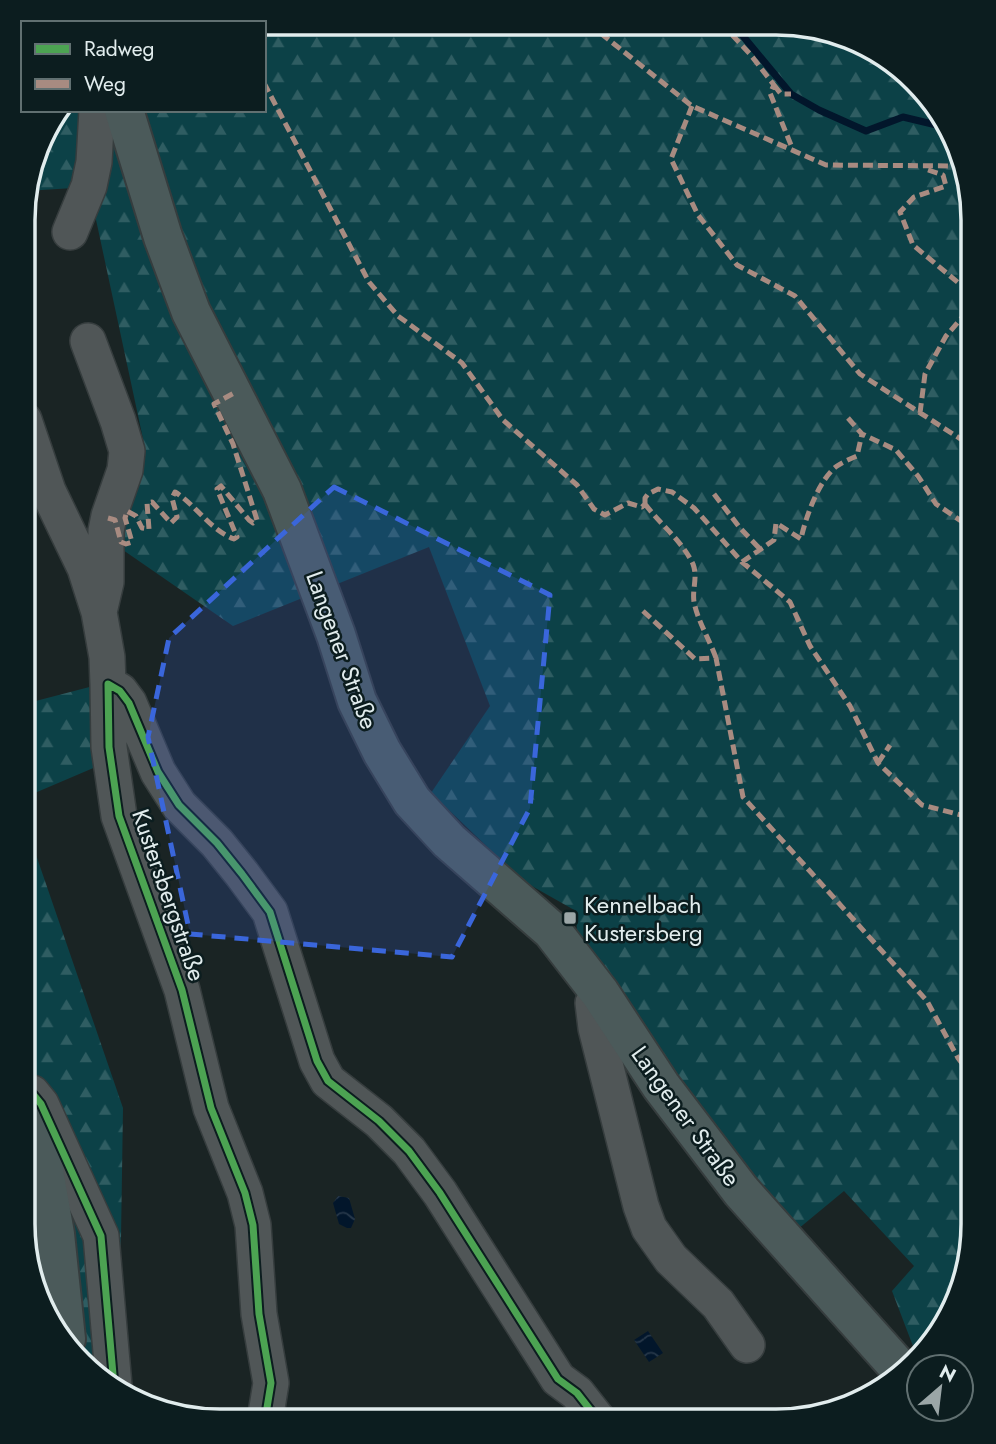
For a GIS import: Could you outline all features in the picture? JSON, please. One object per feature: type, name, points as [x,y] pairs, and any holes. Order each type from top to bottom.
[{"type":"main road","name":"Langener Straße","points":[[125,112],[163,237],[191,312],[282,490],[336,635],[357,701],[382,752],[412,801],[449,841],[552,931],[600,993],[661,1086],[741,1191],[896,1365]]},
{"type":"main road","points":[[35,1143],[44,1171],[55,1234],[64,1324]]},
{"type":"street","points":[[70,232],[89,186],[94,162],[97,112]]},
{"type":"street","name":"Kustersbergstraße","points":[[88,341],[127,451],[125,470],[106,531],[106,582],[99,612]]},
{"type":"street","name":"Kustersbergstraße","points":[[35,453],[48,491],[85,568],[99,612],[107,657],[109,747],[119,816],[182,990],[211,1108],[245,1193],[253,1225],[259,1314],[271,1384],[266,1409]]},
{"type":"street","name":"Kustersbergstraße","points":[[108,684],[120,691],[129,703],[158,772],[179,805],[217,843],[270,912],[317,1061],[328,1081],[379,1121],[408,1151],[440,1193],[558,1379],[577,1393],[590,1409]]},
{"type":"street","points":[[600,993],[593,1003],[596,1028],[649,1228],[671,1259],[718,1304],[747,1345]]},
{"type":"street","points":[[35,1097],[41,1104],[101,1236],[113,1375]]},
{"type":"highlighted area","points":[[334,487],[550,595],[530,808],[452,957],[190,934],[148,737],[169,638]]},
{"type":"green space","points":[[266,35],[800,37],[824,41],[868,60],[889,73],[923,107],[942,138],[951,161],[961,208],[961,1236],[951,1283],[942,1306],[914,1347],[892,1291],[914,1266],[844,1191],[792,1234],[745,1181],[577,933],[576,911],[523,881],[431,793],[490,706],[429,547],[233,626],[123,550],[118,512],[145,448],[89,187],[38,190],[49,149],[70,112],[266,112]]},
{"type":"green space","points":[[101,684],[98,766],[35,793],[35,701]]},
{"type":"green space","points":[[35,852],[123,1108],[120,1303],[103,1368],[79,1343],[57,1173],[35,1105]]},
{"type":"green space","points":[[35,1211],[48,1292],[35,1236]]},
{"type":"water","points":[[338,1196],[349,1198],[355,1219],[351,1228],[339,1224],[333,1203]]},
{"type":"water","points":[[648,1331],[663,1353],[649,1362],[634,1340]]},
{"type":"waterway","points":[[742,35],[791,94],[819,110],[866,131],[903,117],[934,124]]},
{"type":"marked path","points":[[603,35],[692,106],[826,165],[952,166]]},
{"type":"marked path","points":[[732,35],[774,85],[770,93],[793,150]]},
{"type":"marked path","points":[[774,85],[781,94],[791,94]]},
{"type":"marked path","points":[[266,87],[369,282],[398,316],[462,363],[503,420],[577,485],[594,509],[605,515],[628,503],[642,507],[645,504]]},
{"type":"marked path","points":[[692,106],[671,159],[698,215],[737,265],[795,296],[860,374],[961,439]]},
{"type":"marked path","points":[[928,170],[943,175],[946,186],[914,197],[900,212],[913,245],[961,285]]},
{"type":"marked path","points":[[920,413],[925,374],[946,336],[961,319]]},
{"type":"marked path","points":[[108,518],[115,520],[121,542],[132,542],[125,518],[127,511],[136,516],[142,528],[149,529],[147,503],[152,502],[171,523],[177,517],[172,498],[175,492],[217,529],[234,539],[237,537],[217,489],[221,486],[249,520],[253,523],[257,520],[233,444],[214,404],[234,393]]},
{"type":"marked path","points":[[848,418],[862,434],[896,450],[918,476],[936,504],[961,521]]},
{"type":"marked path","points":[[742,562],[774,540],[776,523],[801,539],[809,511],[824,480],[837,466],[857,456],[862,434]]},
{"type":"marked path","points":[[645,504],[648,494],[658,489],[672,492],[694,508],[742,562],[790,602],[810,646],[850,706],[878,763],[922,805],[961,815]]},
{"type":"marked path","points":[[714,494],[761,550]]},
{"type":"marked path","points":[[645,504],[677,540],[693,564],[696,609],[716,658]]},
{"type":"marked path","points":[[643,611],[695,659],[716,658],[743,797],[927,1001],[961,1062]]},
{"type":"marked path","points":[[878,763],[890,745]]},
{"type":"cycle path","points":[[267,1409],[271,1383],[259,1314],[253,1225],[245,1193],[211,1108],[182,990],[119,816],[109,747],[108,684],[120,691],[129,703],[158,772],[179,805],[217,843],[270,912],[317,1061],[328,1081],[379,1121],[409,1151],[440,1193],[558,1379],[577,1393],[590,1409]]},
{"type":"cycle path","points":[[35,1097],[41,1104],[101,1236],[113,1375]]},
{"type":"place","name":"Kennelbach Kustersberg","points":[[570,918]]}]
